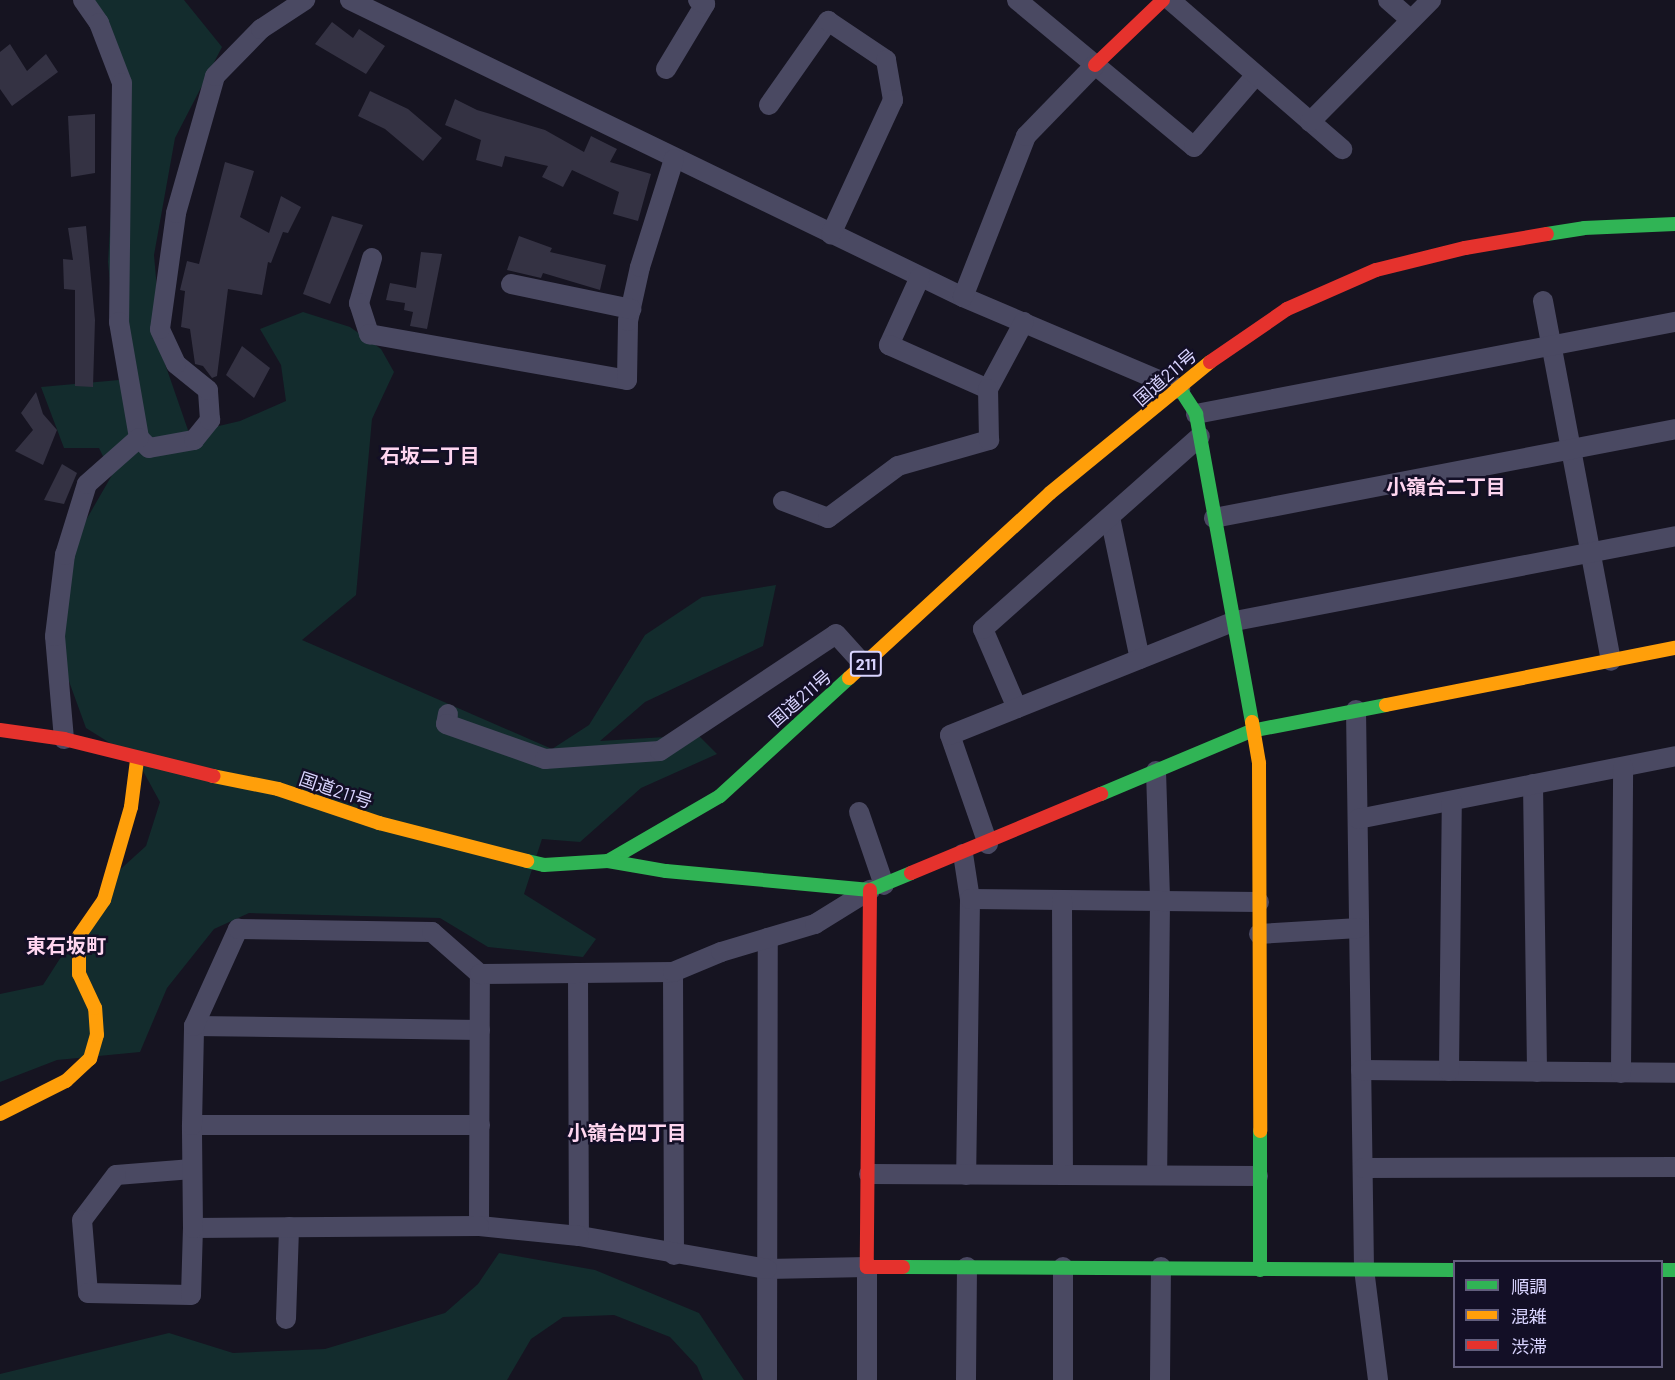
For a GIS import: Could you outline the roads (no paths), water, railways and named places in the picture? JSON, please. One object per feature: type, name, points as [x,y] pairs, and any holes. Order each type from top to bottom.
[{"type":"main road","points":[[1095,65],[1163,0]]},
{"type":"main road","name":"国道211号","points":[[0,730],[64,739],[136,760],[278,789],[379,823],[544,865],[608,861],[720,796],[757,758],[864,665],[1050,494],[1180,389],[1211,361],[1287,309],[1376,270],[1465,248],[1584,228],[1675,224]]},
{"type":"main road","points":[[1180,389],[1196,414],[1235,621],[1251,731],[1259,763],[1258,1176],[1260,1270]]},
{"type":"main road","points":[[608,861],[666,871],[877,887],[988,844],[1251,731],[1675,648]]},
{"type":"main road","points":[[0,1114],[66,1081],[90,1059],[97,1035],[94,1008],[79,974],[79,936],[104,900],[131,807],[136,760]]},
{"type":"main road","points":[[877,887],[867,1267],[1453,1270]]},
{"type":"street","points":[[83,0],[99,23],[123,83],[119,322],[140,438],[149,448],[194,440],[210,420],[208,390],[176,364],[160,329],[176,213],[215,76],[261,29],[305,0]]},
{"type":"street","points":[[350,0],[920,277],[1180,389]]},
{"type":"street","points":[[1170,0],[1342,149]]},
{"type":"street","points":[[1388,0],[1411,20]]},
{"type":"street","points":[[1310,122],[1431,0]]},
{"type":"street","points":[[666,69],[703,1]]},
{"type":"street","points":[[1020,1],[1194,147],[1256,75]]},
{"type":"street","points":[[769,105],[828,21],[886,60],[893,100],[831,234]]},
{"type":"street","points":[[963,297],[1026,136],[1095,65]]},
{"type":"street","points":[[372,258],[359,303],[369,334],[627,380],[631,309],[640,267],[674,159]]},
{"type":"street","points":[[920,277],[889,345],[988,388]]},
{"type":"street","points":[[511,284],[631,309]]},
{"type":"street","points":[[1543,301],[1611,661]]},
{"type":"street","points":[[783,501],[828,518],[898,466],[989,441],[988,388],[1024,322]]},
{"type":"street","points":[[1196,414],[1675,322]]},
{"type":"street","points":[[1214,518],[1675,429]]},
{"type":"street","points":[[1017,708],[983,629],[1200,436]]},
{"type":"street","points":[[64,739],[55,636],[65,555],[87,484],[140,438]]},
{"type":"street","points":[[1110,517],[1140,659]]},
{"type":"street","points":[[988,844],[950,735],[1235,621],[1675,536]]},
{"type":"street","points":[[448,714],[446,724],[545,759],[660,751],[836,634],[864,665]]},
{"type":"street","points":[[1356,710],[1364,1269],[1378,1380]]},
{"type":"street","points":[[1358,819],[1675,756]]},
{"type":"street","points":[[1621,1073],[1623,766]]},
{"type":"street","points":[[1156,771],[1160,901],[1157,1175]]},
{"type":"street","points":[[1533,784],[1537,1072]]},
{"type":"street","points":[[1449,1071],[1452,801]]},
{"type":"street","points":[[192,1169],[116,1175],[82,1220],[88,1293],[191,1295],[194,1026],[238,929],[432,932],[480,974],[673,972],[815,924],[877,887],[859,812]]},
{"type":"street","points":[[963,854],[970,899],[966,1175]]},
{"type":"street","points":[[970,899],[1259,902]]},
{"type":"street","points":[[1062,900],[1063,1175]]},
{"type":"street","points":[[1259,934],[1359,928]]},
{"type":"street","points":[[767,1380],[768,938]]},
{"type":"street","points":[[673,972],[674,1255]]},
{"type":"street","points":[[578,973],[579,1236]]},
{"type":"street","points":[[479,1226],[480,974]]},
{"type":"street","points":[[194,1026],[480,1030]]},
{"type":"street","points":[[1361,1070],[1675,1073]]},
{"type":"street","points":[[192,1125],[480,1125]]},
{"type":"street","points":[[1363,1168],[1675,1167]]},
{"type":"street","points":[[869,1174],[1258,1176]]},
{"type":"street","points":[[193,1228],[479,1226],[579,1236],[674,1255],[767,1269],[867,1267],[867,1380]]},
{"type":"street","points":[[286,1319],[289,1227]]},
{"type":"street","points":[[966,1380],[967,1267]]},
{"type":"street","points":[[1063,1267],[1063,1380]]},
{"type":"street","points":[[1160,1380],[1161,1267]]},
{"type":"district","name":"石坂二丁目","points":[[430,455]]},
{"type":"district","name":"小嶺台二丁目","points":[[1446,486]]},
{"type":"district","name":"東石坂町","points":[[66,945]]},
{"type":"district","name":"小嶺台四丁目","points":[[627,1132]]}]
